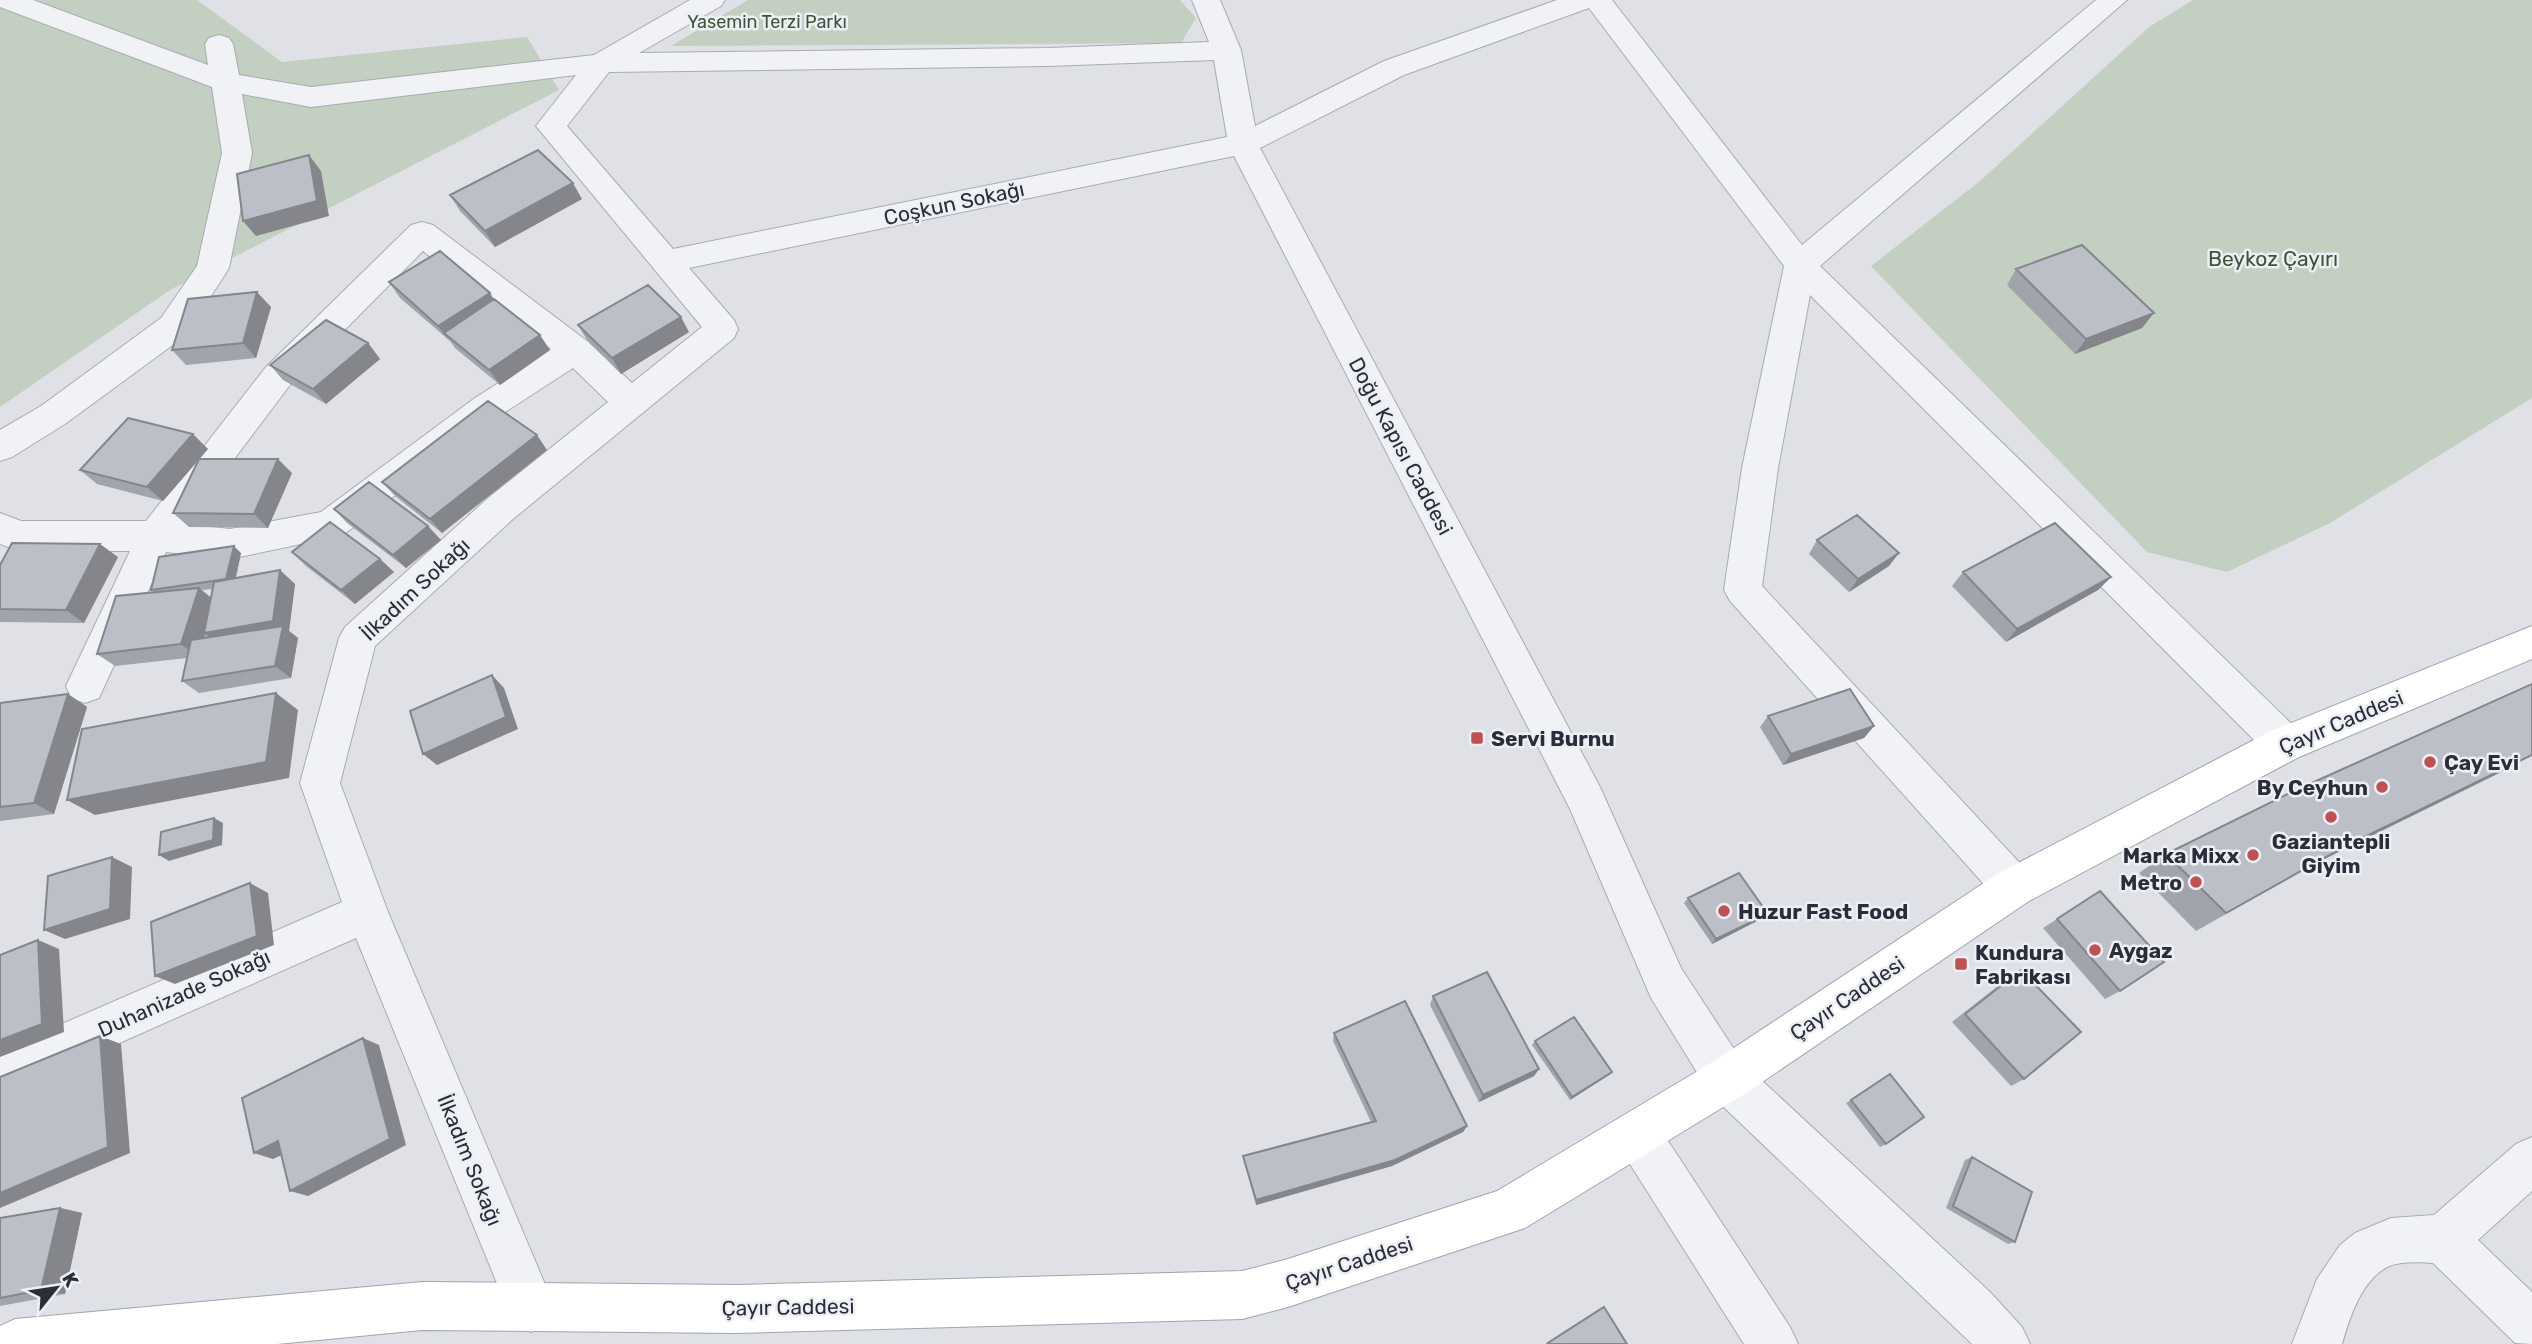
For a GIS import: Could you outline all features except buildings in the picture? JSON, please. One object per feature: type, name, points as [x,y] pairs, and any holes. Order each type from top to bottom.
[{"type":"main road","name":"Çayır Caddesi","points":[[15,1344],[422,1307],[737,1309],[1242,1295],[1288,1283],[1508,1211],[1727,1079],[2014,887],[2285,744],[2532,642]]},
{"type":"street","points":[[7,0],[226,82],[311,97],[601,63],[1048,57],[1227,50]]},
{"type":"street","points":[[601,63],[711,0]]},
{"type":"street","name":"Doğu Kapısı Caddesi","points":[[1206,0],[1227,50],[1243,144],[1586,800],[1666,983],[1727,1079],[1973,1309],[2005,1344]]},
{"type":"street","points":[[1243,144],[1394,68],[1584,0]]},
{"type":"street","points":[[1598,0],[1800,265],[2285,744]]},
{"type":"street","points":[[2014,887],[1743,590],[1760,468],[1800,265],[2113,0]]},
{"type":"street","points":[[0,447],[53,415],[173,327],[212,268],[237,153],[219,44]]},
{"type":"street","name":"İlkadım Sokağı","points":[[531,1308],[367,912],[320,783],[358,638],[500,509],[722,329],[551,126],[601,63]]},
{"type":"street","name":"Coşkun Sokağı","points":[[665,262],[1243,144]]},
{"type":"street","points":[[85,686],[155,536],[278,376],[422,233],[575,350],[631,403]]},
{"type":"street","points":[[0,528],[19,536],[155,536],[230,544],[330,526],[487,407],[575,350]]},
{"type":"street","name":"Duhanizade Sokağı","points":[[0,1074],[367,912]]},
{"type":"street","points":[[1637,1134],[1773,1344]]},
{"type":"street","points":[[2443,1239],[2532,1160]]},
{"type":"street","points":[[2318,1344],[2331,1299],[2350,1265],[2382,1245],[2412,1236],[2443,1239],[2532,1326]]},
{"type":"green space","points":[[0,0],[197,0],[282,62],[527,37],[559,90],[170,290],[0,407]]},
{"type":"green space","name":"Yasemin Terzi Parkı","points":[[748,0],[1180,0],[1196,18],[1181,43],[671,46]]},
{"type":"green space","name":"Beykoz Çayırı","points":[[2193,0],[2532,0],[2532,398],[2330,523],[2227,572],[2147,552],[1871,266],[1980,181],[2149,27]]},
{"type":"place","name":"Servi Burnu","points":[[1477,738]]},
{"type":"place","name":"Çay Evi","points":[[2430,762]]},
{"type":"place","name":"By Ceyhun","points":[[2382,787]]},
{"type":"place","name":"Gaziantepli Giyim","points":[[2331,817]]},
{"type":"place","name":"Marka Mixx","points":[[2253,855]]},
{"type":"place","name":"Metro","points":[[2196,882]]},
{"type":"place","name":"Huzur Fast Food","points":[[1724,911]]},
{"type":"place","name":"Aygaz","points":[[2095,950]]},
{"type":"place","name":"Kundura Fabrikası","points":[[1961,964]]}]
